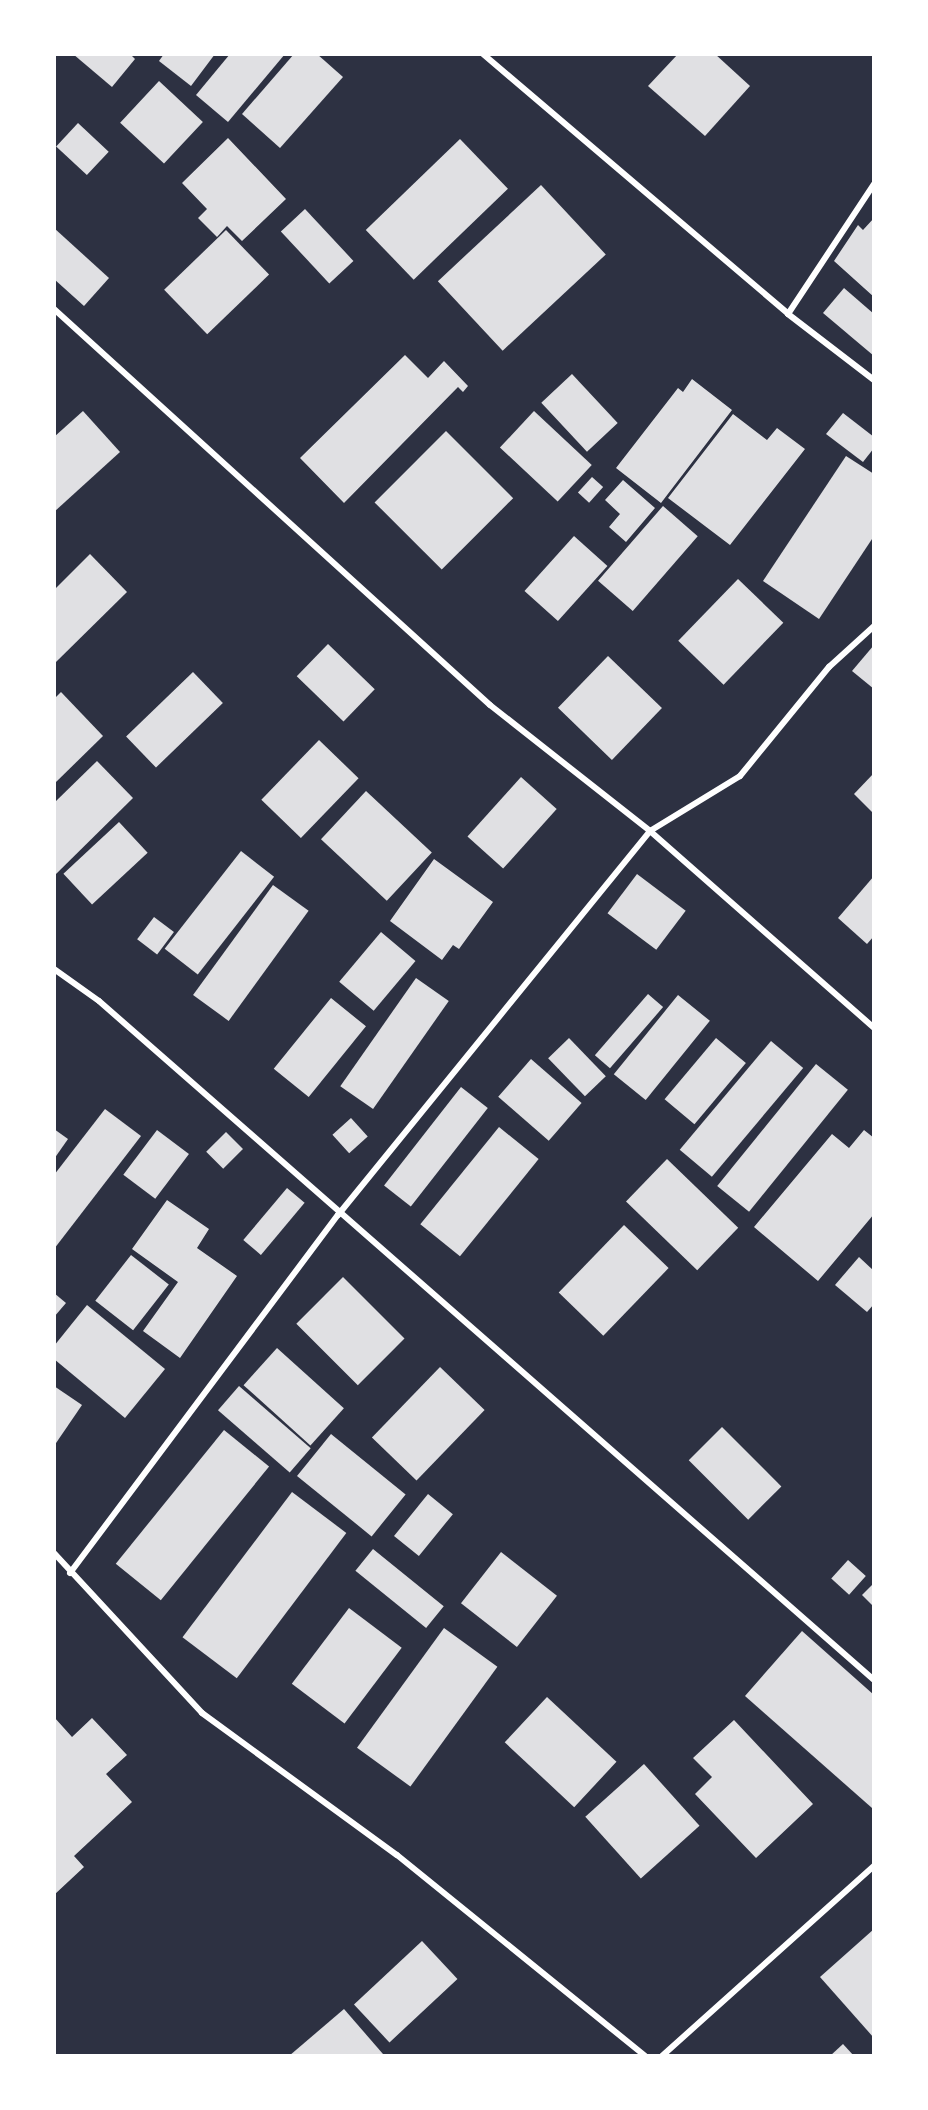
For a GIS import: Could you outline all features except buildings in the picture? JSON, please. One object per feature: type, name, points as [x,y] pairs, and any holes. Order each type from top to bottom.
[{"type":"street","points":[[483,54],[788,314],[874,380]]},
{"type":"street","points":[[788,314],[874,184]]},
{"type":"street","points":[[54,309],[490,705],[650,831],[874,1028]]},
{"type":"street","points":[[70,1573],[339,1215],[650,831],[740,776],[829,668],[874,626]]},
{"type":"street","points":[[54,969],[99,1001],[339,1215],[874,1680]]},
{"type":"street","points":[[54,1553],[70,1573],[202,1713],[397,1856],[645,2056]]},
{"type":"street","points":[[662,2056],[874,1866]]}]
